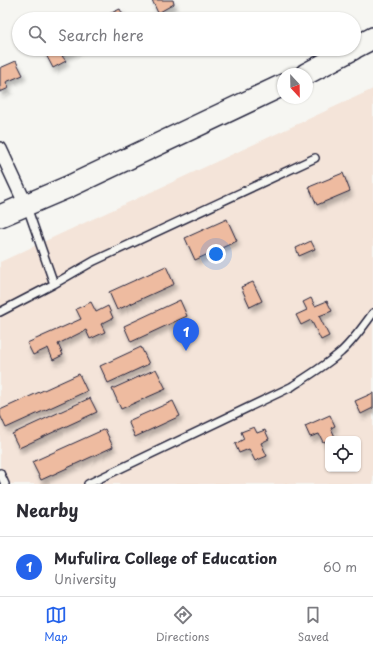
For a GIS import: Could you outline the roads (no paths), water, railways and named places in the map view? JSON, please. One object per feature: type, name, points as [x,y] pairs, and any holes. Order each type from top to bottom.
[{"type":"main road","points":[[361,45],[373,38]]},
{"type":"main road","points":[[313,70],[340,56]]},
{"type":"main road","points":[[0,216],[68,187],[277,88]]},
{"type":"street","points":[[0,149],[26,205]]},
{"type":"lane","points":[[0,312],[94,261],[315,158]]},
{"type":"lane","points":[[26,205],[54,284]]},
{"type":"lane","points":[[88,484],[291,387],[319,369],[342,351],[373,314]]},
{"type":"lane","points":[[0,473],[5,484]]},
{"type":"place","name":"Mufulira College of Education","points":[[186,351]]}]
